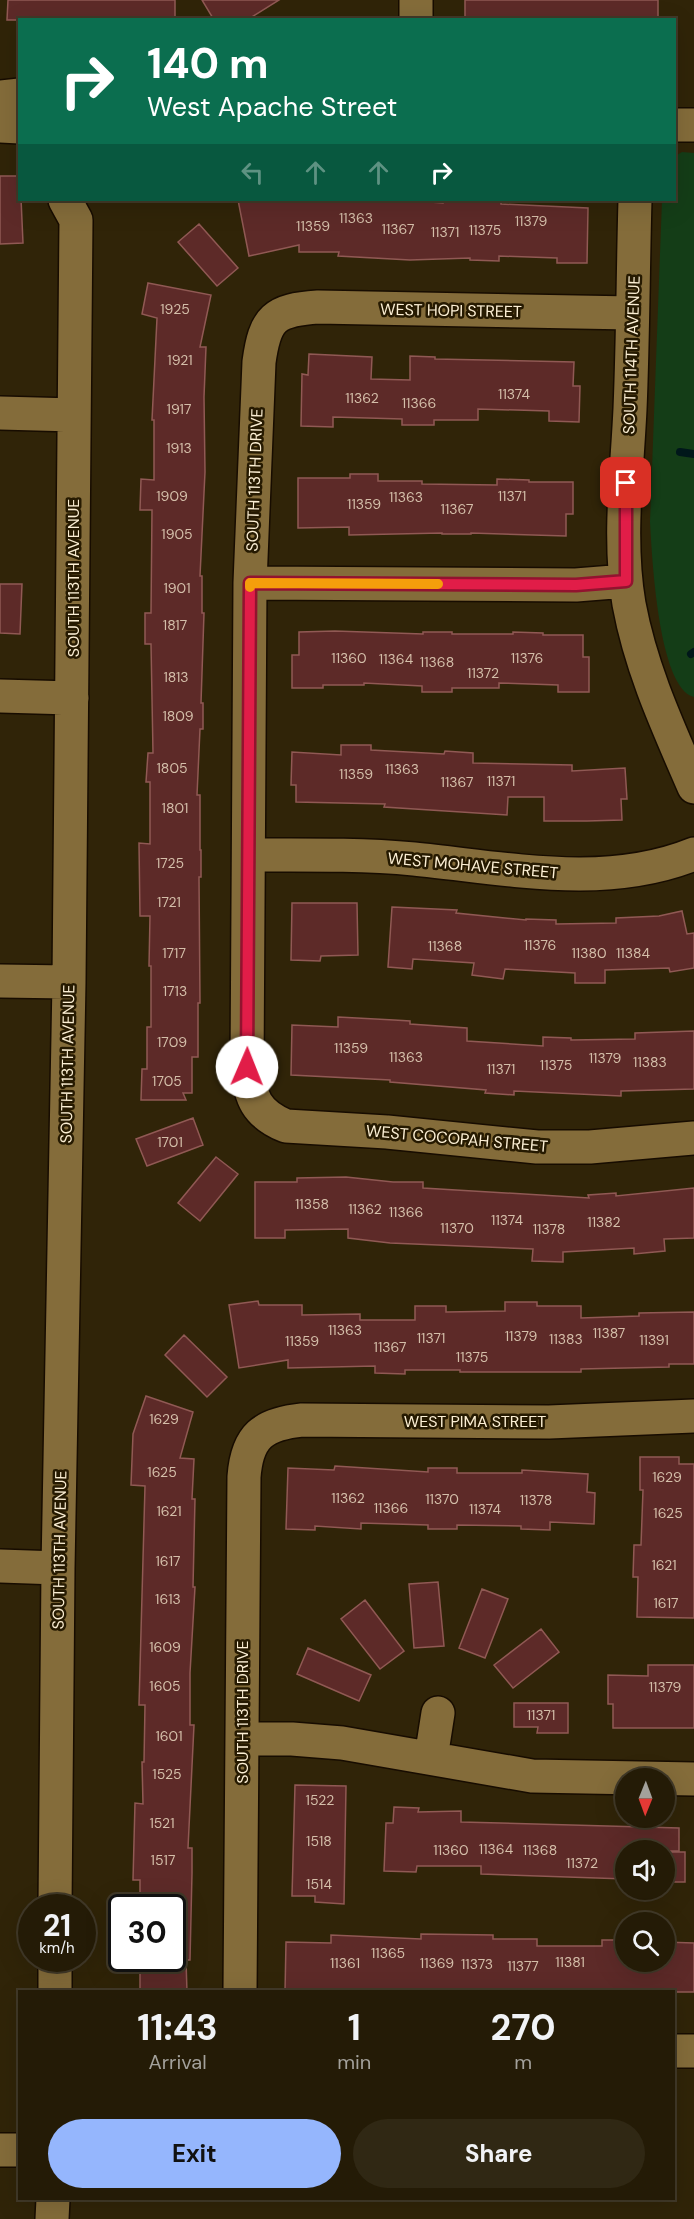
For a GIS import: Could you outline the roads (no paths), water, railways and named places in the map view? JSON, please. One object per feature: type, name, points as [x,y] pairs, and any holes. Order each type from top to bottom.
[{"type":"street","points":[[416,0],[416,18]]},
{"type":"street","points":[[0,97],[18,95]]},
{"type":"street","points":[[676,125],[694,125]]},
{"type":"street","points":[[0,126],[18,128]]},
{"type":"street","name":"SOUTH 114TH AVENUE","points":[[635,201],[625,503],[626,581],[642,658],[650,684],[681,724],[694,787]]},
{"type":"street","name":"SOUTH 113TH AVENUE","points":[[56,1894],[58,1568],[69,982],[76,206]]},
{"type":"street","name":"WEST HOPI STREET","points":[[272,319],[287,311],[318,307],[633,314]]},
{"type":"street","name":"SOUTH 113TH DRIVE","points":[[260,1110],[252,1097],[247,1067],[250,583],[259,362],[264,333],[272,319]]},
{"type":"street","points":[[0,413],[74,415]]},
{"type":"street","points":[[250,583],[576,585],[626,581]]},
{"type":"street","points":[[0,696],[72,698]]},
{"type":"street","name":"WEST MOHAVE STREET","points":[[249,855],[369,856],[520,871],[578,874],[634,870],[660,865],[694,854]]},
{"type":"street","points":[[0,981],[69,982]]},
{"type":"street","name":"WEST COCOPAH STREET","points":[[260,1110],[272,1121],[286,1126],[387,1132],[510,1145],[590,1147],[694,1138]]},
{"type":"street","name":"WEST PIMA STREET","points":[[258,1434],[271,1426],[302,1420],[549,1422],[694,1416]]},
{"type":"street","name":"SOUTH 113TH DRIVE","points":[[240,1990],[244,1477],[245,1461],[258,1434]]},
{"type":"street","points":[[0,1566],[58,1568]]},
{"type":"street","points":[[431,1758],[438,1713]]},
{"type":"street","points":[[242,1739],[292,1739],[342,1743],[532,1776],[694,1779]]},
{"type":"street","points":[[55,1972],[55,1990]]},
{"type":"street","points":[[675,2050],[694,2051]]},
{"type":"street","points":[[0,2150],[18,2150]]},
{"type":"street","points":[[52,2219],[53,2200]]},
{"type":"waterway","points":[[680,452],[694,454]]}]
